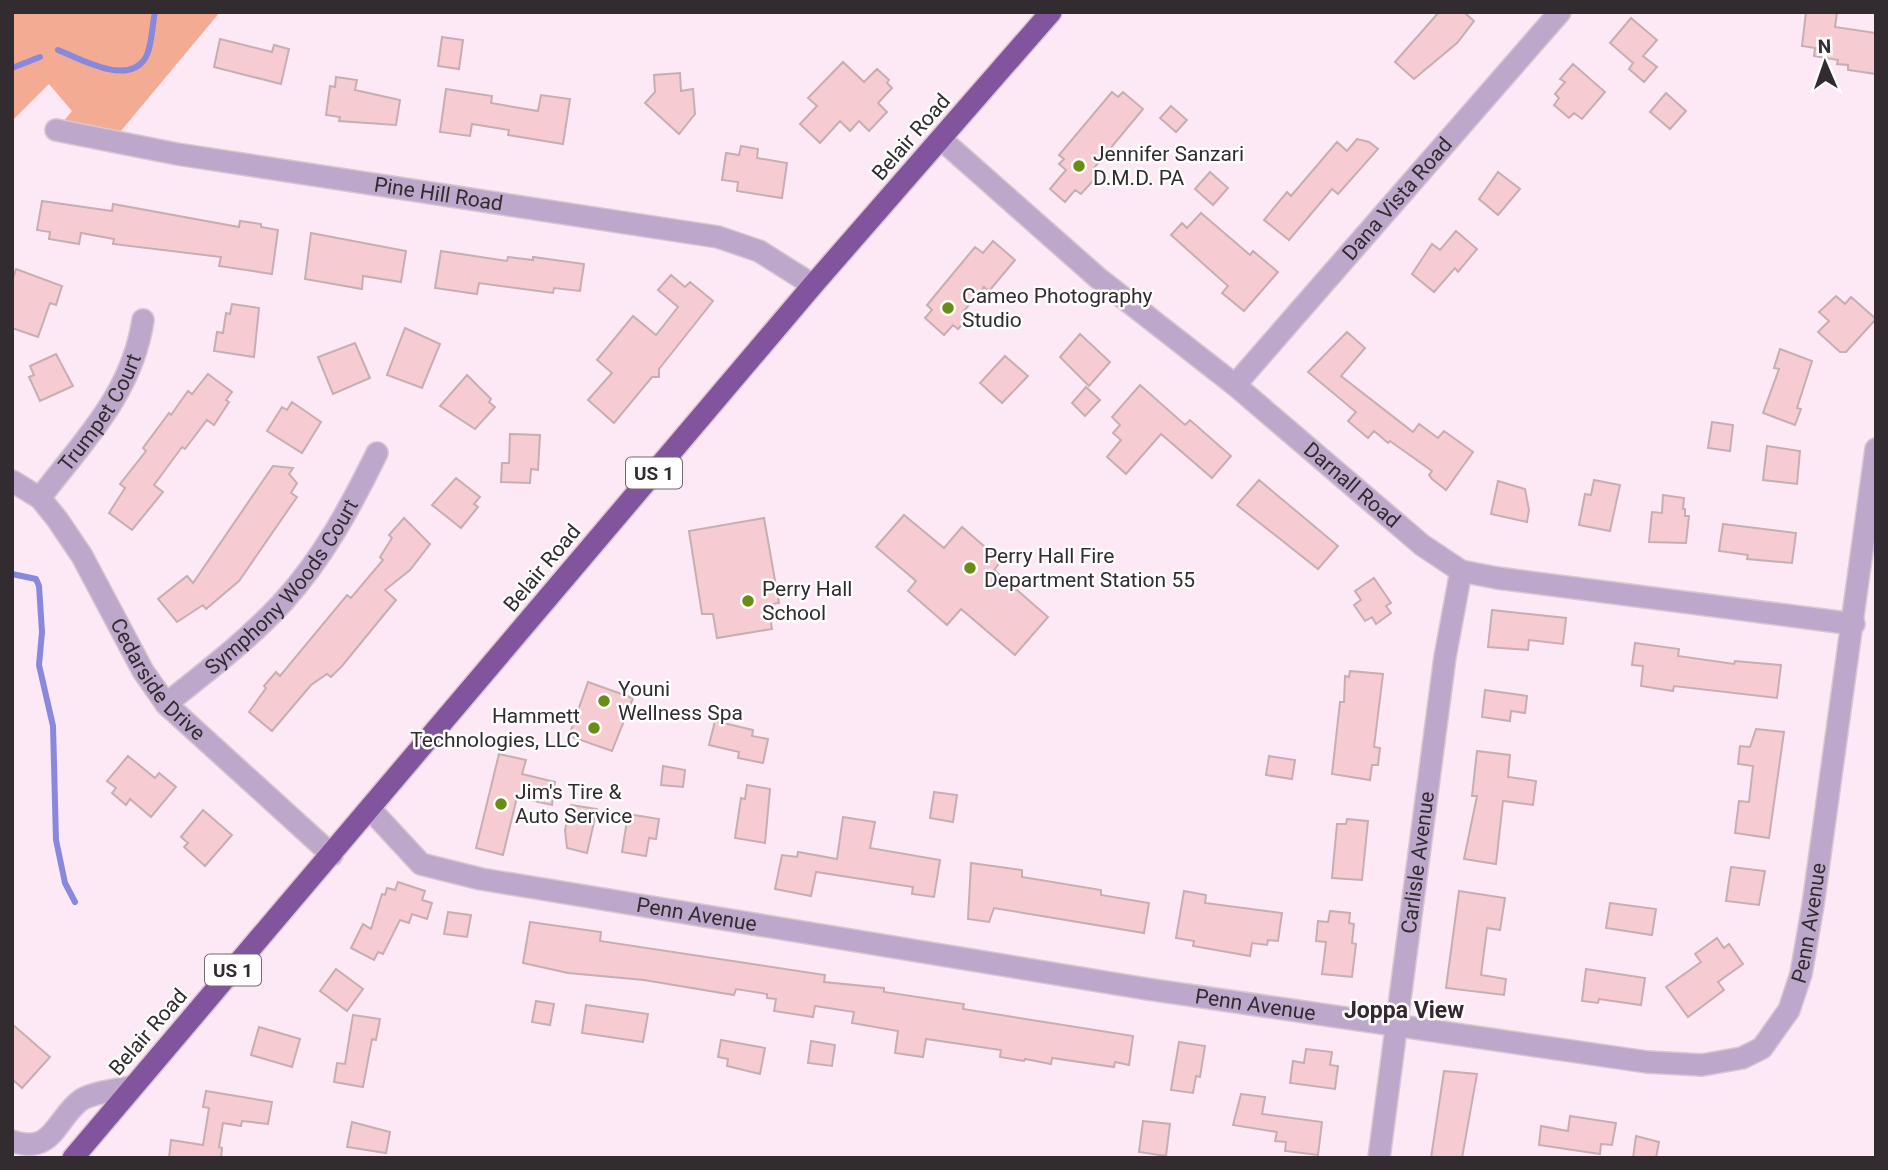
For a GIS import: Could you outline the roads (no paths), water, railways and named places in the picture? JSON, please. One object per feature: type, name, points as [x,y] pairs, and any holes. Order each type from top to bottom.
[{"type":"highway","name":"Belair Road","points":[[73,1158],[371,810],[813,285],[1051,12]]},
{"type":"street","name":"Dana Vista Road","points":[[1235,385],[1560,12]]},
{"type":"street","name":"Pine Hill Road","points":[[56,130],[177,154],[718,237],[759,251],[813,285]]},
{"type":"street","name":"Darnall Road","points":[[942,140],[1098,278],[1235,385],[1422,545],[1461,571],[1854,624]]},
{"type":"street","name":"Trumpet Court","points":[[40,498],[114,401],[138,351],[142,320]]},
{"type":"street","name":"Penn Avenue","points":[[371,810],[421,864],[481,879],[1147,989],[1678,1065],[1727,1062],[1762,1048],[1789,1010],[1801,974],[1854,624],[1863,528],[1876,449]]},
{"type":"street","name":"Symphony Woods Court","points":[[166,704],[232,650],[283,602],[328,543],[377,453]]},
{"type":"street","name":"Cedarside Drive","points":[[12,481],[40,498],[82,556],[143,671],[166,704],[332,855]]},
{"type":"street","name":"Carlisle Avenue","points":[[1378,1158],[1445,657],[1461,571]]},
{"type":"street","points":[[12,1141],[22,1145],[47,1140],[81,1100],[134,1086]]},
{"type":"waterway","points":[[58,50],[102,68],[126,70],[136,67],[144,60],[149,50],[155,12]]},
{"type":"waterway","points":[[12,68],[40,57]]},
{"type":"waterway","points":[[12,574],[36,579],[39,586],[42,632],[39,665],[53,726],[56,840],[65,883],[75,902]]},
{"type":"place","name":"Jennifer Sanzari D.M.D. PA","points":[[1079,166]]},
{"type":"place","name":"Cameo Photography Studio","points":[[948,308]]},
{"type":"place","name":"Perry Hall Fire Department Station 55","points":[[970,568]]},
{"type":"place","name":"Perry Hall School","points":[[748,601]]},
{"type":"place","name":"Youni Wellness Spa","points":[[604,701]]},
{"type":"place","name":"Hammett Technologies, LLC","points":[[594,728]]},
{"type":"place","name":"Jim's Tire & Auto Service","points":[[501,804]]},
{"type":"district","name":"Joppa View","points":[[1404,1010]]}]
